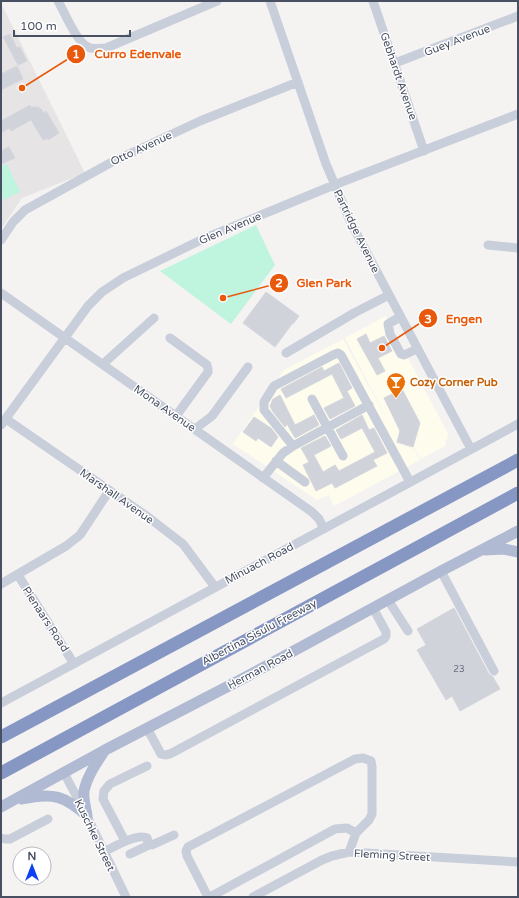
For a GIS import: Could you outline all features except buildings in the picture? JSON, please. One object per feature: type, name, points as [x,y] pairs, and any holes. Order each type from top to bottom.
[{"type":"highway","points":[[1,737],[518,460]]},
{"type":"highway","name":"Albertina Sisulu Freeway","points":[[1,772],[518,493]]},
{"type":"main road","name":"Herman Road","points":[[1,807],[518,531]]},
{"type":"main road","points":[[481,550],[504,549],[518,552]]},
{"type":"main road","points":[[87,816],[84,790],[91,773],[106,750]]},
{"type":"main road","points":[[12,801],[47,796],[56,797],[68,801],[87,816]]},
{"type":"street","points":[[58,1],[76,35],[83,44],[89,48],[98,49],[106,48],[217,1]]},
{"type":"street","name":"Partridge Avenue","points":[[270,1],[334,185],[351,223],[471,450]]},
{"type":"street","name":"Gebhardt Avenue","points":[[373,1],[424,150]]},
{"type":"street","name":"Guey Avenue","points":[[395,63],[518,16]]},
{"type":"street","name":"Otto Avenue","points":[[1,240],[13,222],[25,210],[112,162],[200,121],[298,82]]},
{"type":"street","name":"Glen Avenue","points":[[4,422],[92,302],[102,292],[123,278],[203,239],[334,185],[518,114]]},
{"type":"street","points":[[488,245],[518,248]]},
{"type":"street","name":"Mona Avenue","points":[[1,293],[312,512],[322,523],[324,529]]},
{"type":"street","points":[[286,353],[354,313],[389,295]]},
{"type":"street","points":[[400,317],[388,324],[388,328],[393,339],[403,355],[417,349]]},
{"type":"street","points":[[103,364],[154,318]]},
{"type":"street","points":[[170,338],[208,369],[208,372],[176,416]]},
{"type":"street","points":[[293,446],[263,408],[264,402],[274,386],[338,353],[341,355],[369,405],[410,482]]},
{"type":"street","points":[[195,429],[212,416],[248,367]]},
{"type":"street","points":[[312,399],[343,456]]},
{"type":"street","points":[[263,478],[283,453],[293,446],[369,405]]},
{"type":"street","name":"Marshall Avenue","points":[[4,422],[109,490],[183,544],[216,587]]},
{"type":"street","name":"Minuach Road","points":[[1,703],[518,424]]},
{"type":"street","points":[[276,461],[305,482]]},
{"type":"street","points":[[1,584],[66,546],[80,535],[109,490]]},
{"type":"street","points":[[441,571],[494,671]]},
{"type":"street","name":"Pienaars Road","points":[[18,575],[74,664]]},
{"type":"street","points":[[388,600],[408,631]]},
{"type":"street","points":[[147,728],[161,754],[170,754],[381,641],[386,636],[382,623],[373,608]]},
{"type":"street","points":[[349,852],[356,833],[369,820],[372,814],[372,767],[371,761],[363,758],[355,759],[309,782],[188,846],[186,851],[187,856],[209,897],[335,829],[347,828],[356,833]]},
{"type":"street","points":[[125,841],[103,799],[104,791],[110,784],[147,766]]},
{"type":"street","name":"Kuschke Street","points":[[64,773],[87,816],[126,897]]},
{"type":"street","points":[[1,838],[10,839],[48,819]]},
{"type":"street","points":[[130,854],[148,844],[152,845],[174,834]]},
{"type":"street","points":[[104,852],[125,841],[142,836],[147,838],[148,844]]},
{"type":"street","name":"Fleming Street","points":[[253,897],[322,860],[349,852],[518,862]]},
{"type":"shaded area","points":[[1,3],[85,173],[22,198],[1,229]]},
{"type":"shaded area","points":[[386,316],[448,434],[445,446],[421,459],[415,449],[395,442],[414,449],[420,460],[334,506],[329,495],[317,500],[233,444],[284,370],[343,339],[397,438],[345,338]]},
{"type":"green space","points":[[7,164],[20,192],[3,200],[1,195],[1,166]]},
{"type":"green space","points":[[256,225],[275,265],[231,324],[160,271]]},
{"type":"place","name":"Curro Edenvale","points":[[22,88]]},
{"type":"place","name":"Glen Park","points":[[223,298]]},
{"type":"place","name":"Engen","points":[[382,348]]},
{"type":"place","name":"Cozy Corner Pub","points":[[396,399]]}]
